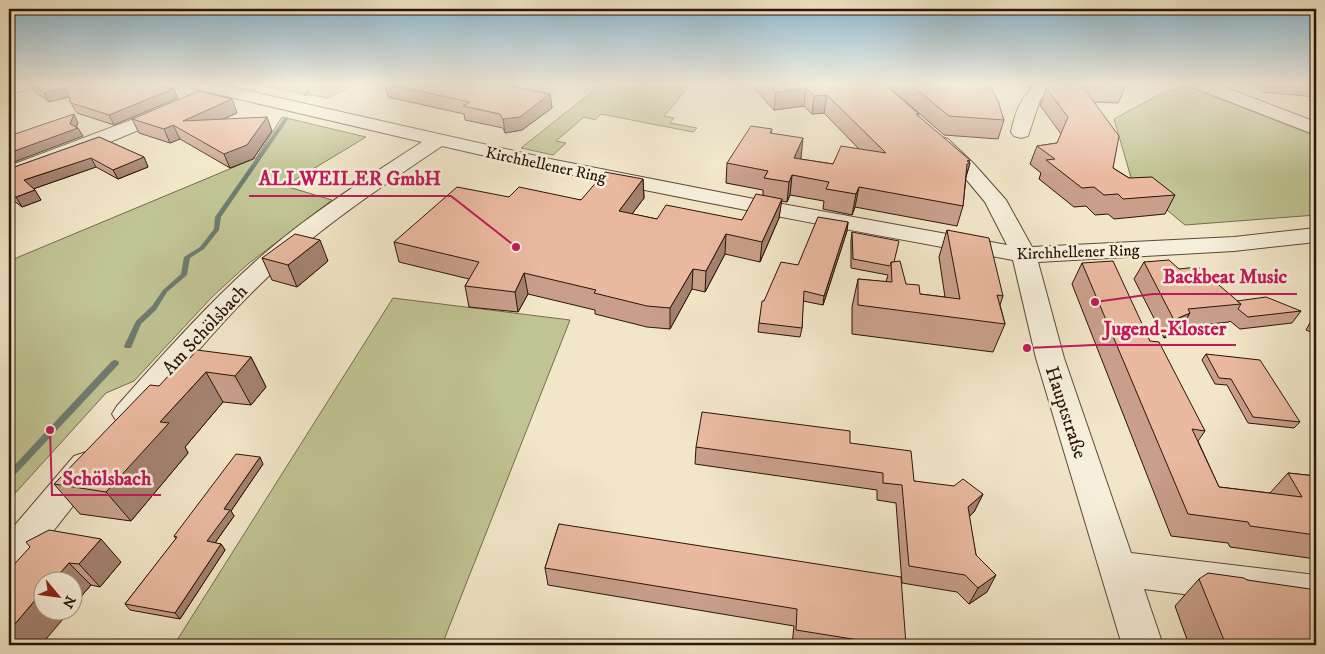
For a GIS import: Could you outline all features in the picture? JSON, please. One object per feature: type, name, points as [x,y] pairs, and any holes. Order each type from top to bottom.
[{"type":"street","points":[[9,173],[92,143],[152,115]]},
{"type":"street","name":"Kirchhellener Ring","points":[[329,115],[532,162],[1024,255],[1234,244],[1316,235]]},
{"type":"street","points":[[1021,132],[1024,115]]},
{"type":"street","points":[[1279,115],[1316,129]]},
{"type":"street","name":"Hauptstraße","points":[[929,133],[967,168],[995,200],[1024,255],[1050,358],[1142,645]]},
{"type":"street","name":"Am Schölsbach","points":[[9,558],[174,360],[234,294],[273,258],[322,219],[438,140]]},
{"type":"street","points":[[1118,568],[1316,593]]},
{"type":"green space","points":[[563,115],[600,115],[595,120],[584,117],[556,141],[566,143],[553,155],[521,148]]},
{"type":"green space","points":[[604,115],[665,115],[664,116],[674,118],[670,123],[697,128],[693,132]]},
{"type":"green space","points":[[1122,115],[1261,115],[1316,136],[1316,215],[1185,225],[1132,181],[1114,119]]},
{"type":"green space","points":[[282,117],[366,137],[285,186],[332,200],[248,264],[212,297],[134,381],[106,393],[9,500],[9,261],[256,158]]},
{"type":"green space","points":[[393,298],[570,320],[442,645],[174,645]]},
{"type":"building","points":[[72,115],[70,124],[78,128],[9,153],[9,136]]},
{"type":"building","points":[[143,115],[197,115],[183,121],[267,117],[247,145],[224,154],[173,125],[164,129],[132,119]]},
{"type":"building","points":[[500,115],[523,115],[520,117],[503,119]]},
{"type":"building","points":[[847,115],[917,115],[970,160],[967,161],[970,163],[967,164],[963,206],[859,187],[856,194],[826,189],[829,182],[792,175],[789,182],[764,178],[768,171],[727,163],[751,126],[772,129],[770,133],[803,138],[794,158],[833,164],[841,146],[886,153]]},
{"type":"building","points":[[947,115],[1002,115],[1004,120]]},
{"type":"building","points":[[1066,115],[1103,115],[1119,136],[1113,168],[1129,178],[1152,177],[1175,195],[1123,199],[1118,194],[1104,195],[1094,187],[1082,188],[1046,160],[1055,159],[1037,146],[1057,143],[1068,117]]},
{"type":"building","points":[[99,137],[144,157],[113,170],[91,158],[24,180],[35,190],[16,197],[9,192],[9,169]]},
{"type":"building","points":[[605,172],[643,179],[619,211],[657,219],[666,205],[742,220],[756,194],[782,199],[762,242],[726,234],[706,271],[693,269],[670,308],[647,306],[594,293],[596,290],[524,273],[515,292],[465,286],[479,262],[394,242],[457,187],[509,197],[519,187],[581,200]]},
{"type":"building","points":[[818,217],[848,222],[824,296],[804,291],[802,328],[759,323],[762,301],[764,301],[781,262],[798,265]]},
{"type":"building","points":[[947,230],[989,238],[1003,296],[997,295],[1005,324],[858,305],[858,279],[892,282],[891,262],[900,261],[906,284],[919,285],[920,294],[960,299]]},
{"type":"building","points":[[852,232],[899,241],[894,262],[891,262],[890,266],[853,259]]},
{"type":"building","points":[[295,234],[320,240],[288,265],[262,258]]},
{"type":"building","points":[[1169,260],[1179,269],[1198,267],[1241,304],[1188,309],[1190,313],[1174,320],[1144,262]]},
{"type":"building","points":[[1113,261],[1150,341],[1159,342],[1205,431],[1192,429],[1219,487],[1302,497],[1288,473],[1316,476],[1316,535],[1250,526],[1248,522],[1188,514],[1082,263]]},
{"type":"building","points":[[1266,297],[1301,311],[1248,317],[1238,309],[1241,304],[1237,301]]},
{"type":"building","points":[[197,350],[251,357],[235,376],[206,372],[160,422],[169,423],[106,492],[54,484],[150,385],[159,386],[185,358],[189,359]]},
{"type":"building","points":[[1206,354],[1260,360],[1300,422],[1253,417],[1231,379],[1219,378]]},
{"type":"building","points":[[702,412],[850,431],[850,443],[911,451],[914,481],[954,486],[963,479],[983,494],[968,507],[976,555],[996,575],[978,588],[965,575],[909,566],[902,485],[883,483],[883,473],[696,447]]},
{"type":"building","points":[[236,454],[260,457],[224,509],[230,510],[207,541],[221,544],[175,613],[125,604],[177,537],[174,536]]},
{"type":"building","points":[[559,524],[901,577],[906,645],[894,643],[894,645],[890,645],[796,630],[797,609],[545,568]]},
{"type":"building","points":[[49,530],[101,539],[79,564],[69,563],[61,572],[32,572],[32,604],[9,631],[9,570],[30,547],[26,542]]},
{"type":"building","points":[[1208,573],[1310,589],[1316,595],[1316,645],[1277,643],[1278,645],[1226,645],[1199,579]]},
{"type":"waterway","points":[[128,346],[138,323],[154,308],[165,291],[184,275],[187,257],[202,248],[217,229],[218,217],[287,118]]},
{"type":"waterway","points":[[9,476],[115,363]]},
{"type":"place","name":"ALLWEILER GmbH","points":[[516,247]]},
{"type":"place","name":"Backbeat Music","points":[[1095,302]]},
{"type":"place","name":"Jugend-Kloster","points":[[1027,348]]},
{"type":"place","name":"Schölsbach","points":[[50,430]]}]
